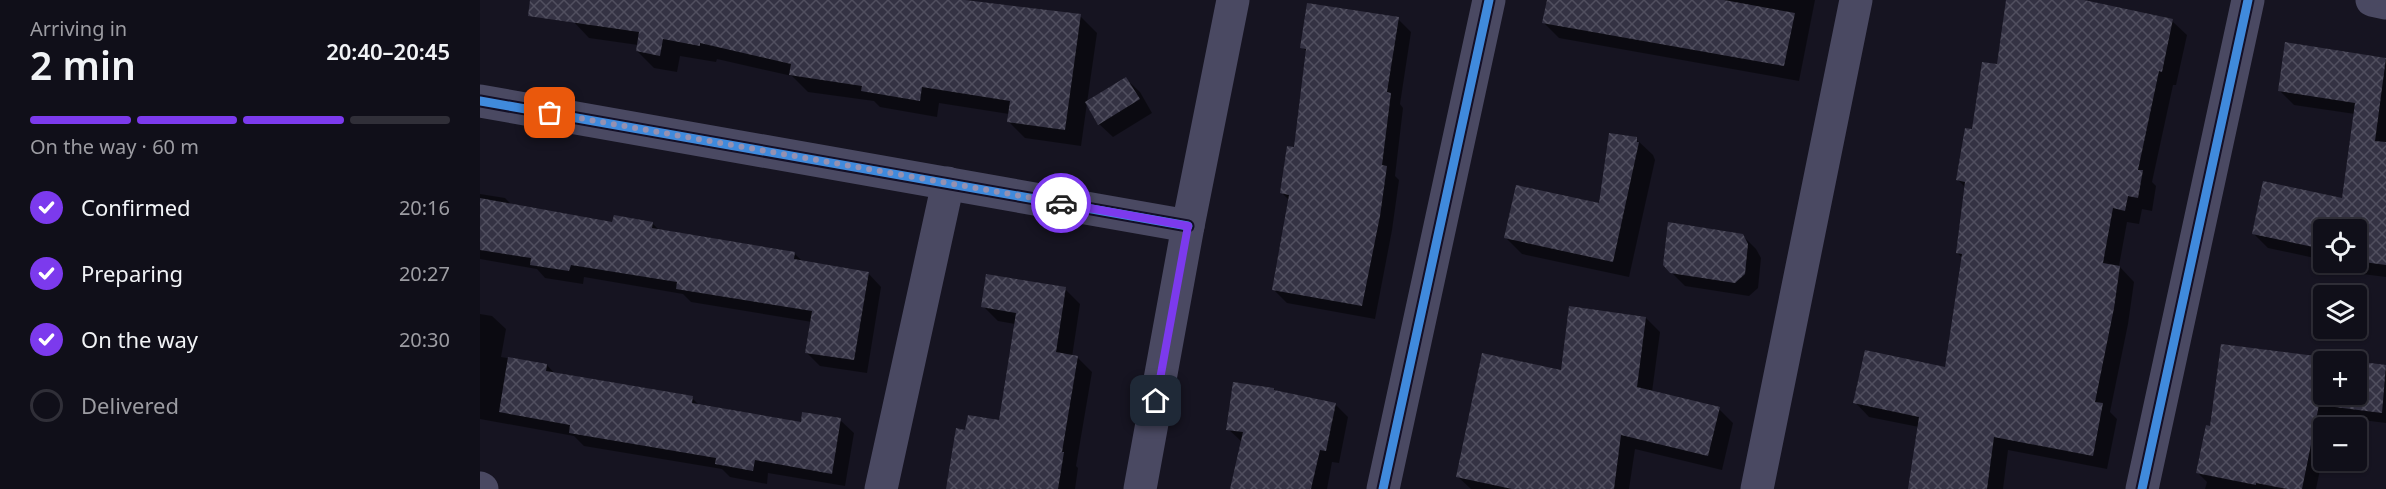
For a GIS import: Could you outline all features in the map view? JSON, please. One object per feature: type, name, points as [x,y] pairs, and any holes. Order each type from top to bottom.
[{"type":"street","points":[[1140,489],[1188,226],[1233,0]]},
{"type":"street","points":[[1383,489],[1490,0]]},
{"type":"street","points":[[1757,489],[1856,0]]},
{"type":"street","points":[[2142,489],[2248,0]]},
{"type":"street","points":[[2372,0],[2386,3]]},
{"type":"street","points":[[480,101],[1188,226]]},
{"type":"street","points":[[881,489],[948,183]]},
{"type":"building","points":[[530,0],[965,0],[1081,14],[1065,130],[1007,122],[1010,101],[922,87],[920,101],[861,91],[862,86],[789,75],[791,64],[700,43],[700,46],[663,39],[660,56],[636,51],[639,32],[528,16]]},
{"type":"building","points":[[1547,0],[1724,0],[1795,13],[1784,66],[1542,23]]},
{"type":"building","points":[[2006,0],[2084,0],[2173,19],[2162,72],[2159,71],[2138,170],[2143,170],[2138,198],[2128,196],[2125,211],[2113,208],[2103,263],[2120,266],[2095,402],[2103,403],[2093,456],[1994,437],[1987,489],[1908,489],[1919,417],[1853,403],[1865,350],[1945,367],[1962,254],[1956,253],[1965,182],[1956,180],[1965,128],[1972,129],[1982,62],[1997,64]]},
{"type":"building","points":[[1307,3],[1399,17],[1387,92],[1391,93],[1382,165],[1387,166],[1380,216],[1362,306],[1272,290],[1289,195],[1280,193],[1287,146],[1294,147],[1306,49],[1300,48]]},
{"type":"building","points":[[2285,42],[2386,58],[2375,141],[2386,142],[2386,265],[2367,262],[2367,219],[2313,219],[2313,247],[2252,234],[2263,181],[2342,198],[2355,103],[2278,91]]},
{"type":"building","points":[[1126,77],[1140,99],[1098,125],[1085,102]]},
{"type":"building","points":[[1609,133],[1637,137],[1637,142],[1639,142],[1613,262],[1504,238],[1516,185],[1599,203]]},
{"type":"building","points":[[480,198],[612,222],[614,215],[653,222],[652,228],[795,252],[794,259],[869,272],[854,360],[805,353],[812,311],[676,289],[677,282],[571,265],[569,271],[530,265],[531,258],[480,250]]},
{"type":"building","points":[[1668,222],[1743,234],[1748,244],[1745,274],[1735,283],[1670,273],[1663,265]]},
{"type":"building","points":[[986,274],[1066,287],[1056,352],[1078,356],[1058,489],[946,489],[956,428],[965,430],[968,415],[999,420],[1016,313],[981,307]]},
{"type":"building","points":[[1569,306],[1646,317],[1637,387],[1720,407],[1708,456],[1621,435],[1614,489],[1512,489],[1456,477],[1482,353],[1561,370]]},
{"type":"building","points":[[2221,344],[2313,356],[2313,405],[2319,405],[2317,417],[2313,417],[2313,435],[2302,489],[2287,489],[2256,483],[2256,485],[2196,473],[2206,425],[2210,426]]},
{"type":"building","points":[[508,357],[547,364],[546,371],[693,396],[692,403],[801,422],[802,412],[841,418],[832,474],[755,460],[753,471],[715,464],[716,458],[569,433],[570,425],[499,412]]},
{"type":"building","points":[[2367,363],[2386,365],[2382,413],[2319,405],[2367,405]]},
{"type":"building","points":[[1233,382],[1274,388],[1274,390],[1336,403],[1326,451],[1320,450],[1311,489],[1230,489],[1243,432],[1226,430]]},
{"type":"cycle path","points":[[1383,489],[1489,0]]},
{"type":"cycle path","points":[[2142,489],[2248,0]]},
{"type":"cycle path","points":[[480,101],[1188,226]]},
{"type":"way so far","points":[[550,113],[1061,203]]},
{"type":"route","points":[[1061,203],[1188,226],[1156,401]]}]
